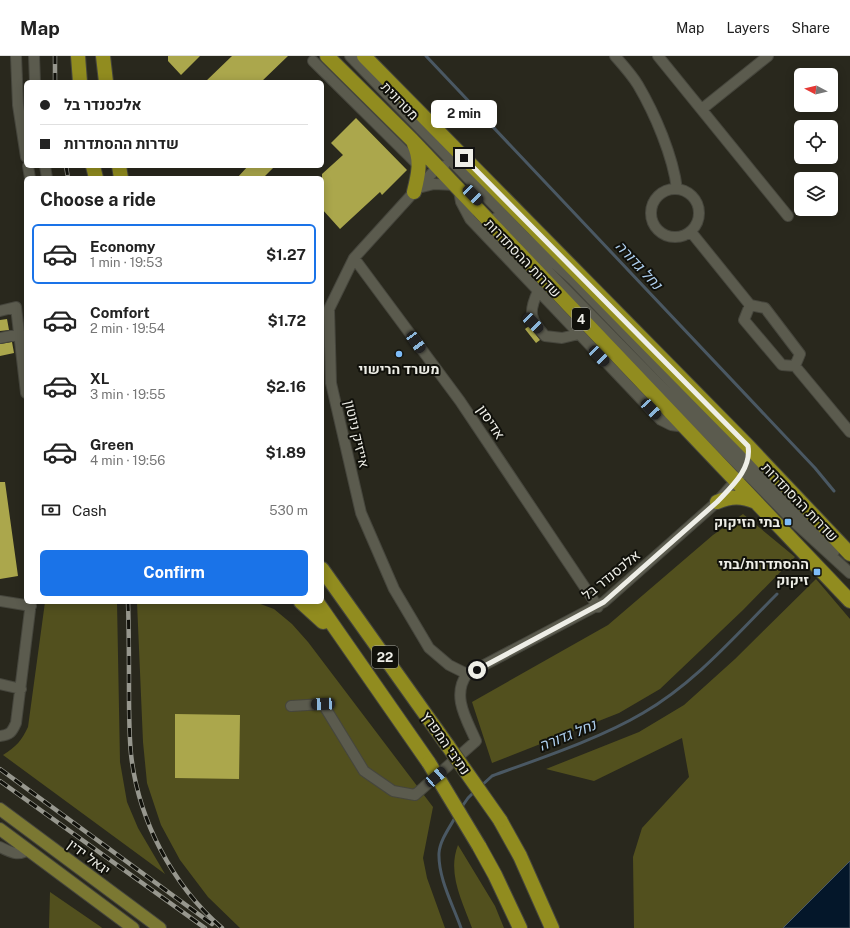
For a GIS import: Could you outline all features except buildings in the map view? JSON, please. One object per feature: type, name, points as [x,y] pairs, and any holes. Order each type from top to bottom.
[{"type":"highway","points":[[78,56],[80,80]]},
{"type":"highway","points":[[103,56],[106,80]]},
{"type":"highway","name":"שדרות ההסתדרות","points":[[327,56],[441,167],[456,188],[725,470],[742,471],[756,502],[850,601]]},
{"type":"highway","name":"שדרות ההסתדרות","points":[[364,56],[748,446],[850,554]]},
{"type":"highway","points":[[412,140],[418,156],[414,192]]},
{"type":"highway","points":[[717,502],[727,498],[738,497],[756,502]]},
{"type":"highway","name":"נתיבי המפרץ","points":[[324,572],[500,820],[520,856],[552,928]]},
{"type":"highway","points":[[303,604],[325,624],[391,707]]},
{"type":"highway","name":"נתיבי המפרץ","points":[[318,604],[429,763],[495,875],[520,928]]},
{"type":"main road","name":"יגאל ידין","points":[[0,809],[160,928]]},
{"type":"main road","points":[[0,829],[133,928]]},
{"type":"street","points":[[16,56],[18,105],[24,144]]},
{"type":"street","points":[[34,56],[35,80]]},
{"type":"street","name":"מטרונית","points":[[337,56],[441,167],[742,471],[814,541],[850,573]]},
{"type":"street","name":"מטרונית","points":[[350,56],[525,237],[573,280],[742,471]]},
{"type":"street","points":[[615,56],[638,84],[653,115],[674,171],[677,189]]},
{"type":"street","points":[[658,56],[788,216]]},
{"type":"street","points":[[702,109],[768,56]]},
{"type":"street","points":[[311,59],[323,67],[342,71]]},
{"type":"street","points":[[311,59],[418,166]]},
{"type":"street","points":[[441,167],[455,165],[474,168]]},
{"type":"street","name":"אייזיק ניוטון","points":[[441,167],[414,192],[354,258],[329,309],[331,383],[361,513],[394,589],[430,648],[449,665],[467,674]]},
{"type":"street","name":"אייזיק ניוטון","points":[[414,192],[428,184],[456,188]]},
{"type":"street","points":[[456,188],[463,208],[470,219],[661,420],[671,425],[685,427]]},
{"type":"street","points":[[677,189],[685,191],[692,196],[699,210],[696,226],[691,232],[684,236],[669,237],[662,234],[652,222],[651,214],[656,199],[669,190],[677,189]]},
{"type":"street","points":[[691,232],[750,305],[765,308],[800,354],[795,366]]},
{"type":"street","name":"אדיסון","points":[[354,258],[460,401],[598,607]]},
{"type":"street","points":[[538,291],[532,308],[533,323],[545,336],[562,338],[579,334]]},
{"type":"street","points":[[750,305],[744,320],[782,365],[795,366],[850,432]]},
{"type":"street","points":[[0,311],[16,307],[24,373]]},
{"type":"street","points":[[0,338],[20,334]]},
{"type":"street","points":[[742,471],[748,446]]},
{"type":"street","name":"אלכסנדר בל","points":[[717,502],[726,482],[725,470]]},
{"type":"street","name":"אלכסנדר בל","points":[[467,674],[598,607],[717,502],[742,471]]},
{"type":"street","points":[[0,601],[24,603]]},
{"type":"street","points":[[0,736],[7,735],[12,732],[16,723],[31,604]]},
{"type":"street","points":[[291,706],[323,704],[364,770],[393,791],[415,795],[476,741],[461,706],[461,683],[467,674]]},
{"type":"street","points":[[0,684],[21,689]]},
{"type":"street","points":[[0,847],[13,852],[22,853],[27,850]]},
{"type":"shaded area","points":[[743,514],[795,557],[743,610],[660,689],[619,713],[492,763],[472,702],[608,625],[713,535]]},
{"type":"shaded area","points":[[816,579],[850,619],[850,861],[783,928],[634,928],[633,857],[642,828],[689,777],[682,738],[594,781],[546,769],[639,732],[684,705],[735,659]]},
{"type":"shaded area","points":[[45,604],[117,604],[120,762],[127,802],[138,828],[165,874],[3,755],[18,743],[28,727]]},
{"type":"shaded area","points":[[137,604],[260,604],[274,609],[292,624],[308,642],[433,807],[423,858],[427,878],[445,928],[240,928],[208,897],[180,860],[161,825],[147,783],[143,742]]},
{"type":"shaded area","points":[[458,845],[495,906],[504,928],[472,928],[460,897],[455,876],[455,855]]},
{"type":"shaded area","points":[[50,892],[101,927],[102,928],[49,928]]},
{"type":"water","points":[[850,861],[850,928],[783,928]]},
{"type":"waterway","name":"נחל גדורה","points":[[426,56],[815,468],[834,491]]},
{"type":"waterway","name":"נחל גדורה","points":[[481,786],[492,776],[589,740],[643,713],[662,701],[680,688],[714,658],[777,594]]},
{"type":"waterway","name":"נחל גדורה","points":[[461,808],[475,791]]},
{"type":"waterway","name":"נחל גדורה","points":[[456,816],[441,843],[439,862],[443,882],[461,928]]},
{"type":"railway","points":[[55,56],[55,80]]},
{"type":"railway","points":[[66,168],[68,176]]},
{"type":"railway","points":[[128,604],[130,746],[141,803],[160,849],[173,871],[204,911],[222,928]]},
{"type":"railway","points":[[0,769],[212,924]]},
{"type":"railway","points":[[0,781],[205,928]]},
{"type":"place","name":"משרד הרישוי","points":[[399,354]]},
{"type":"place","name":"בתי הזיקוק","points":[[788,522]]},
{"type":"place","name":"ההסתדרות/בתי זיקוק","points":[[817,572]]},
{"type":"route","points":[[464,158],[748,446],[748,457],[737,482],[717,502],[598,607],[477,670]]}]
